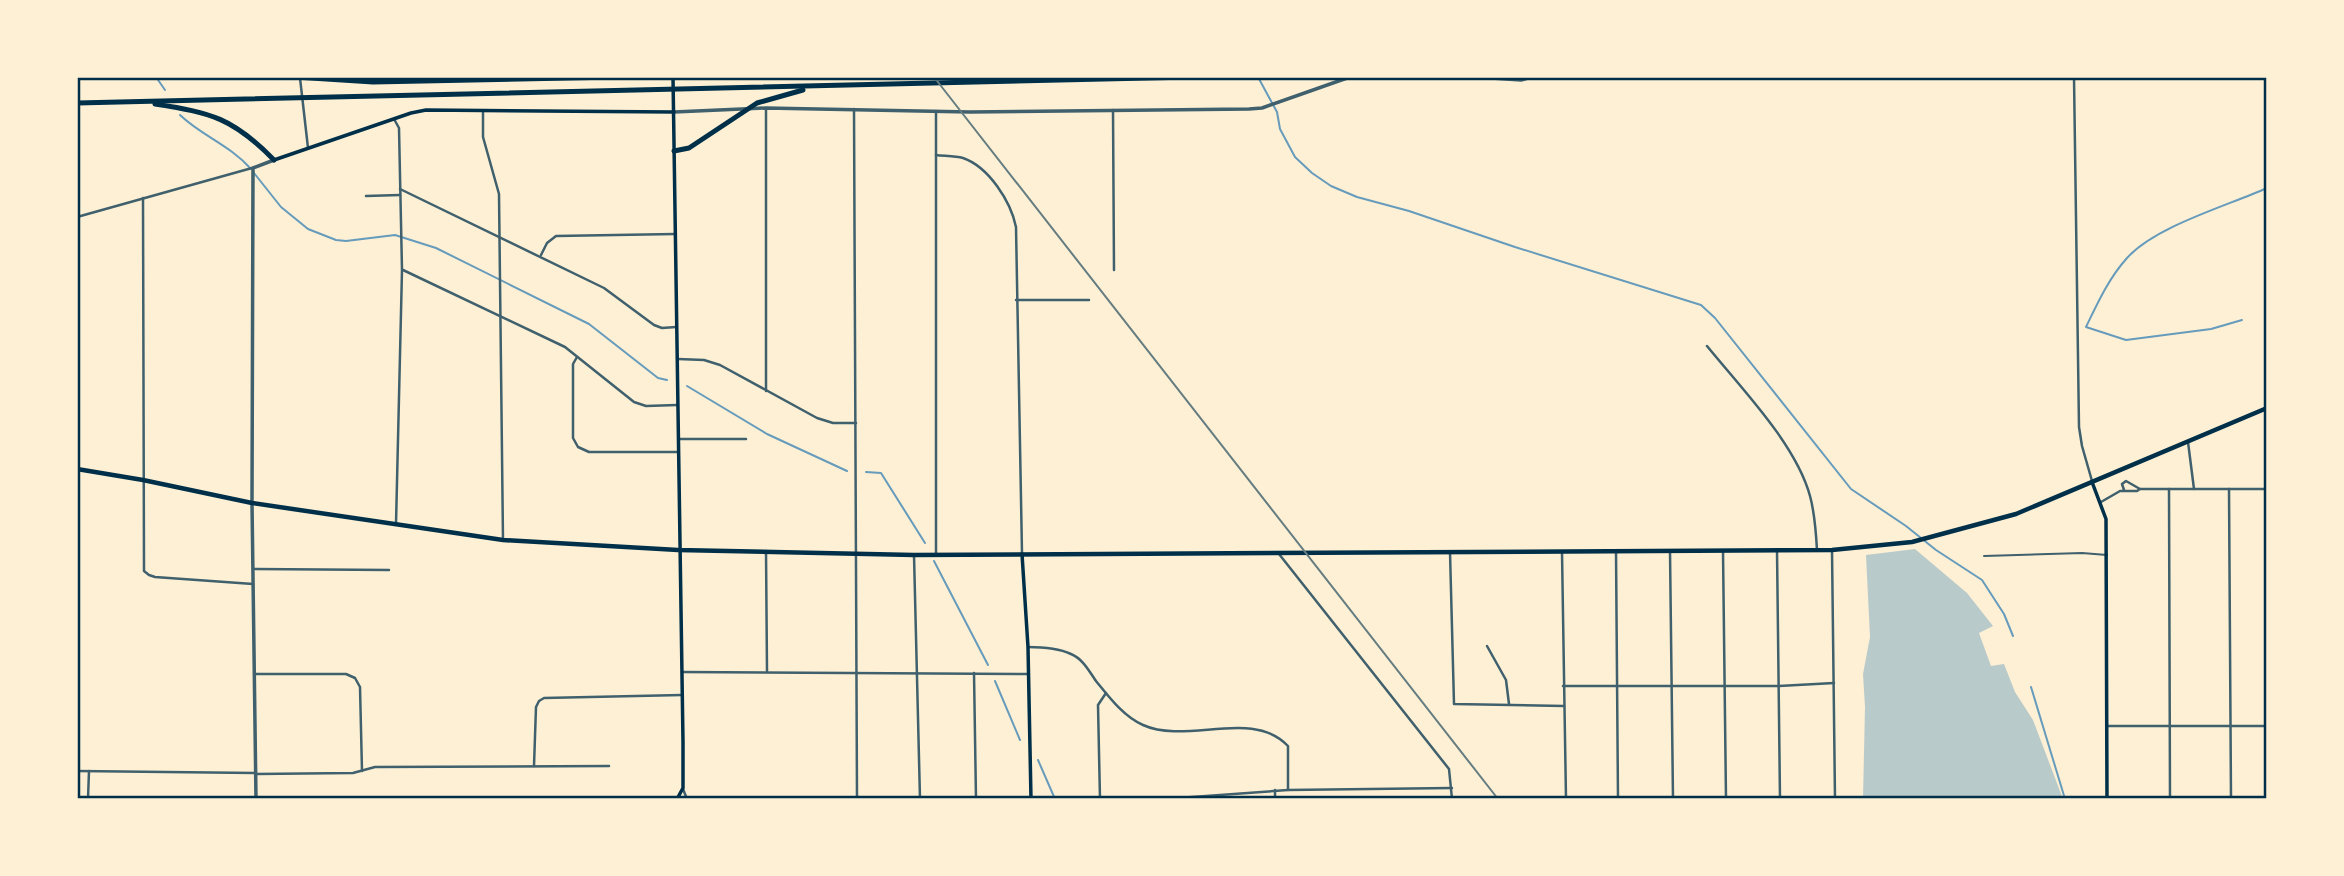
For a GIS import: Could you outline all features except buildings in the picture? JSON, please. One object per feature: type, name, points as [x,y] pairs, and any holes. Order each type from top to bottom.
[{"type":"highway","points":[[295,77],[373,82],[616,77]]},
{"type":"highway","points":[[523,79],[533,77]]},
{"type":"highway","points":[[77,103],[1192,77]]},
{"type":"highway","points":[[674,151],[689,148],[757,103],[817,87]]},
{"type":"highway","points":[[142,102],[221,119],[246,132],[274,160]]},
{"type":"main road","points":[[673,77],[678,550],[682,672],[682,788],[677,799]]},
{"type":"main road","points":[[274,160],[394,118],[426,110],[674,112]]},
{"type":"main road","points":[[77,469],[252,503],[503,540],[678,550],[914,555],[1832,550],[1912,542],[2016,514],[2267,408]]},
{"type":"main road","points":[[2092,482],[2106,519],[2108,555],[2106,799]]},
{"type":"main road","points":[[1022,554],[1028,647],[1031,799]]},
{"type":"street","points":[[300,77],[308,148]]},
{"type":"street","points":[[674,112],[742,108],[936,111],[1262,108],[1350,77]]},
{"type":"street","points":[[1476,77],[1521,80],[1532,77]]},
{"type":"street","points":[[2074,77],[2079,427],[2092,482]]},
{"type":"street","points":[[766,108],[766,391]]},
{"type":"street","points":[[482,109],[483,137],[499,194],[503,540]]},
{"type":"street","points":[[854,109],[857,799]]},
{"type":"street","points":[[1113,110],[1114,270]]},
{"type":"street","points":[[936,111],[936,554]]},
{"type":"street","points":[[394,118],[399,128],[402,270],[396,524]]},
{"type":"street","points":[[936,155],[965,159],[1003,191],[1013,210],[1016,227],[1022,554]]},
{"type":"street","points":[[77,217],[274,160]]},
{"type":"street","points":[[253,168],[252,503],[256,799]]},
{"type":"street","points":[[400,189],[611,292],[654,325],[662,328],[676,327]]},
{"type":"street","points":[[366,196],[400,195]]},
{"type":"street","points":[[144,198],[144,570],[149,575],[253,584]]},
{"type":"street","points":[[541,256],[547,243],[556,236],[675,234]]},
{"type":"street","points":[[402,270],[565,347],[634,402],[646,406],[677,405]]},
{"type":"street","points":[[1016,300],[1089,300]]},
{"type":"street","points":[[1707,346],[1785,444],[1800,469],[1810,495],[1817,550]]},
{"type":"street","points":[[577,357],[573,364],[573,438],[578,447],[589,452],[677,452]]},
{"type":"street","points":[[676,359],[704,360],[720,365],[817,418],[832,423],[856,423]]},
{"type":"street","points":[[677,439],[746,439]]},
{"type":"street","points":[[2188,442],[2194,489]]},
{"type":"street","points":[[2125,491],[2122,484],[2126,481],[2140,489]]},
{"type":"street","points":[[2101,502],[2125,491],[2140,489],[2267,489]]},
{"type":"street","points":[[2169,489],[2170,799]]},
{"type":"street","points":[[2229,489],[2231,799]]},
{"type":"street","points":[[1777,550],[1780,799]]},
{"type":"street","points":[[1832,550],[1835,799]]},
{"type":"street","points":[[766,551],[767,671]]},
{"type":"street","points":[[1616,551],[1618,799]]},
{"type":"street","points":[[1670,551],[1673,799]]},
{"type":"street","points":[[1724,551],[1726,799]]},
{"type":"street","points":[[1450,552],[1454,704],[1564,706]]},
{"type":"street","points":[[1562,552],[1566,799]]},
{"type":"street","points":[[1279,554],[1449,769],[1452,799]]},
{"type":"street","points":[[914,555],[920,799]]},
{"type":"street","points":[[253,569],[389,569]]},
{"type":"street","points":[[1488,646],[1506,680],[1509,705]]},
{"type":"street","points":[[1028,647],[1072,654],[1085,664],[1126,715],[1143,726],[1190,732],[1226,727],[1269,732],[1279,736],[1288,746],[1289,790]]},
{"type":"street","points":[[682,672],[1028,674]]},
{"type":"street","points":[[974,673],[976,799]]},
{"type":"street","points":[[254,674],[346,674],[355,678],[360,687],[362,771]]},
{"type":"street","points":[[1563,686],[1779,686],[1834,683]]},
{"type":"street","points":[[1100,799],[1098,705],[1106,693]]},
{"type":"street","points":[[534,766],[536,707],[544,698],[682,695]]},
{"type":"street","points":[[2107,726],[2267,726]]},
{"type":"street","points":[[77,771],[353,773],[375,766],[609,766]]},
{"type":"street","points":[[88,799],[89,771]]},
{"type":"street","points":[[682,788],[687,799]]},
{"type":"street","points":[[1164,799],[1275,790],[1452,788]]},
{"type":"street","points":[[1275,790],[1275,799]]},
{"type":"lane","points":[[1984,556],[2082,553],[2108,555]]},
{"type":"shaded area","points":[[1915,549],[1967,593],[1993,626],[1979,633],[1991,666],[2004,664],[2015,692],[2033,720],[2063,799],[1863,799],[1863,674],[1870,637],[1866,555]]},
{"type":"waterway","points":[[156,77],[165,90]]},
{"type":"waterway","points":[[1258,77],[1277,112],[1280,129],[1295,157],[1331,186],[1357,197],[1409,211],[1701,305],[1715,318],[1851,489],[1982,580],[2004,614],[2013,636]]},
{"type":"waterway","points":[[180,115],[235,154],[251,169]]},
{"type":"waterway","points":[[254,173],[281,207],[308,229],[346,241],[395,235],[436,248],[589,324],[658,378],[667,380]]},
{"type":"waterway","points":[[2242,320],[2211,329],[2126,340],[2086,327],[2115,274],[2140,247],[2173,227],[2267,188]]},
{"type":"waterway","points":[[687,386],[767,434],[847,471]]},
{"type":"waterway","points":[[866,472],[881,473],[925,543]]},
{"type":"waterway","points":[[934,561],[988,665]]},
{"type":"waterway","points":[[995,681],[1020,740]]},
{"type":"waterway","points":[[2031,687],[2065,799]]},
{"type":"waterway","points":[[1038,760],[1055,799]]},
{"type":"railway","points":[[934,77],[1498,799]]}]
